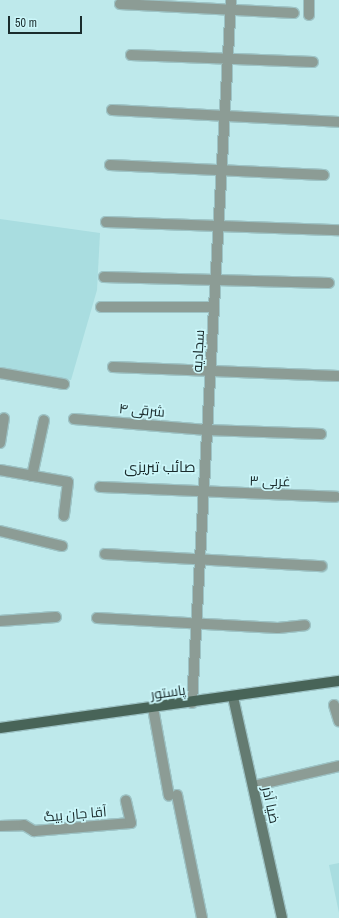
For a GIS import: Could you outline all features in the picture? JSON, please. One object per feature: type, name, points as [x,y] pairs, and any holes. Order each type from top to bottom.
[{"type":"main road","name":"پاستور","points":[[0,728],[192,703],[339,681]]},
{"type":"main road","name":"ضیا آذر","points":[[233,697],[282,918]]},
{"type":"street","points":[[308,15],[309,0]]},
{"type":"street","points":[[120,4],[231,5],[294,13]]},
{"type":"street","name":"سجادیه","points":[[192,703],[231,5]]},
{"type":"street","points":[[131,55],[313,62]]},
{"type":"street","points":[[112,110],[339,122]]},
{"type":"street","points":[[110,165],[324,175]]},
{"type":"street","points":[[106,222],[339,230]]},
{"type":"street","points":[[104,277],[328,283]]},
{"type":"street","points":[[102,307],[214,307]]},
{"type":"street","points":[[113,367],[338,376]]},
{"type":"street","points":[[0,373],[64,384]]},
{"type":"street","points":[[0,443],[4,418]]},
{"type":"street","name":"۴ شرقی","points":[[74,419],[207,430],[321,434]]},
{"type":"street","points":[[32,476],[44,420]]},
{"type":"street","points":[[0,470],[68,482],[64,516]]},
{"type":"street","name":"۳ غربی","points":[[100,487],[204,494],[336,497]]},
{"type":"street","points":[[0,531],[62,546]]},
{"type":"street","points":[[105,554],[322,566]]},
{"type":"street","points":[[0,621],[56,617]]},
{"type":"street","points":[[97,618],[197,624],[305,625]]},
{"type":"street","points":[[334,704],[339,721]]},
{"type":"street","points":[[153,708],[202,918]]},
{"type":"street","points":[[253,786],[339,766]]},
{"type":"street","name":"آقا جان بیگ","points":[[0,826],[24,825],[34,831],[131,823],[126,801]]},
{"type":"shaded area","points":[[0,219],[100,233],[97,290],[71,380],[0,367]]},
{"type":"shaded area","points":[[339,863],[339,913],[329,865]]},
{"type":"district","name":"صائب تبریزی","points":[[160,467]]}]
